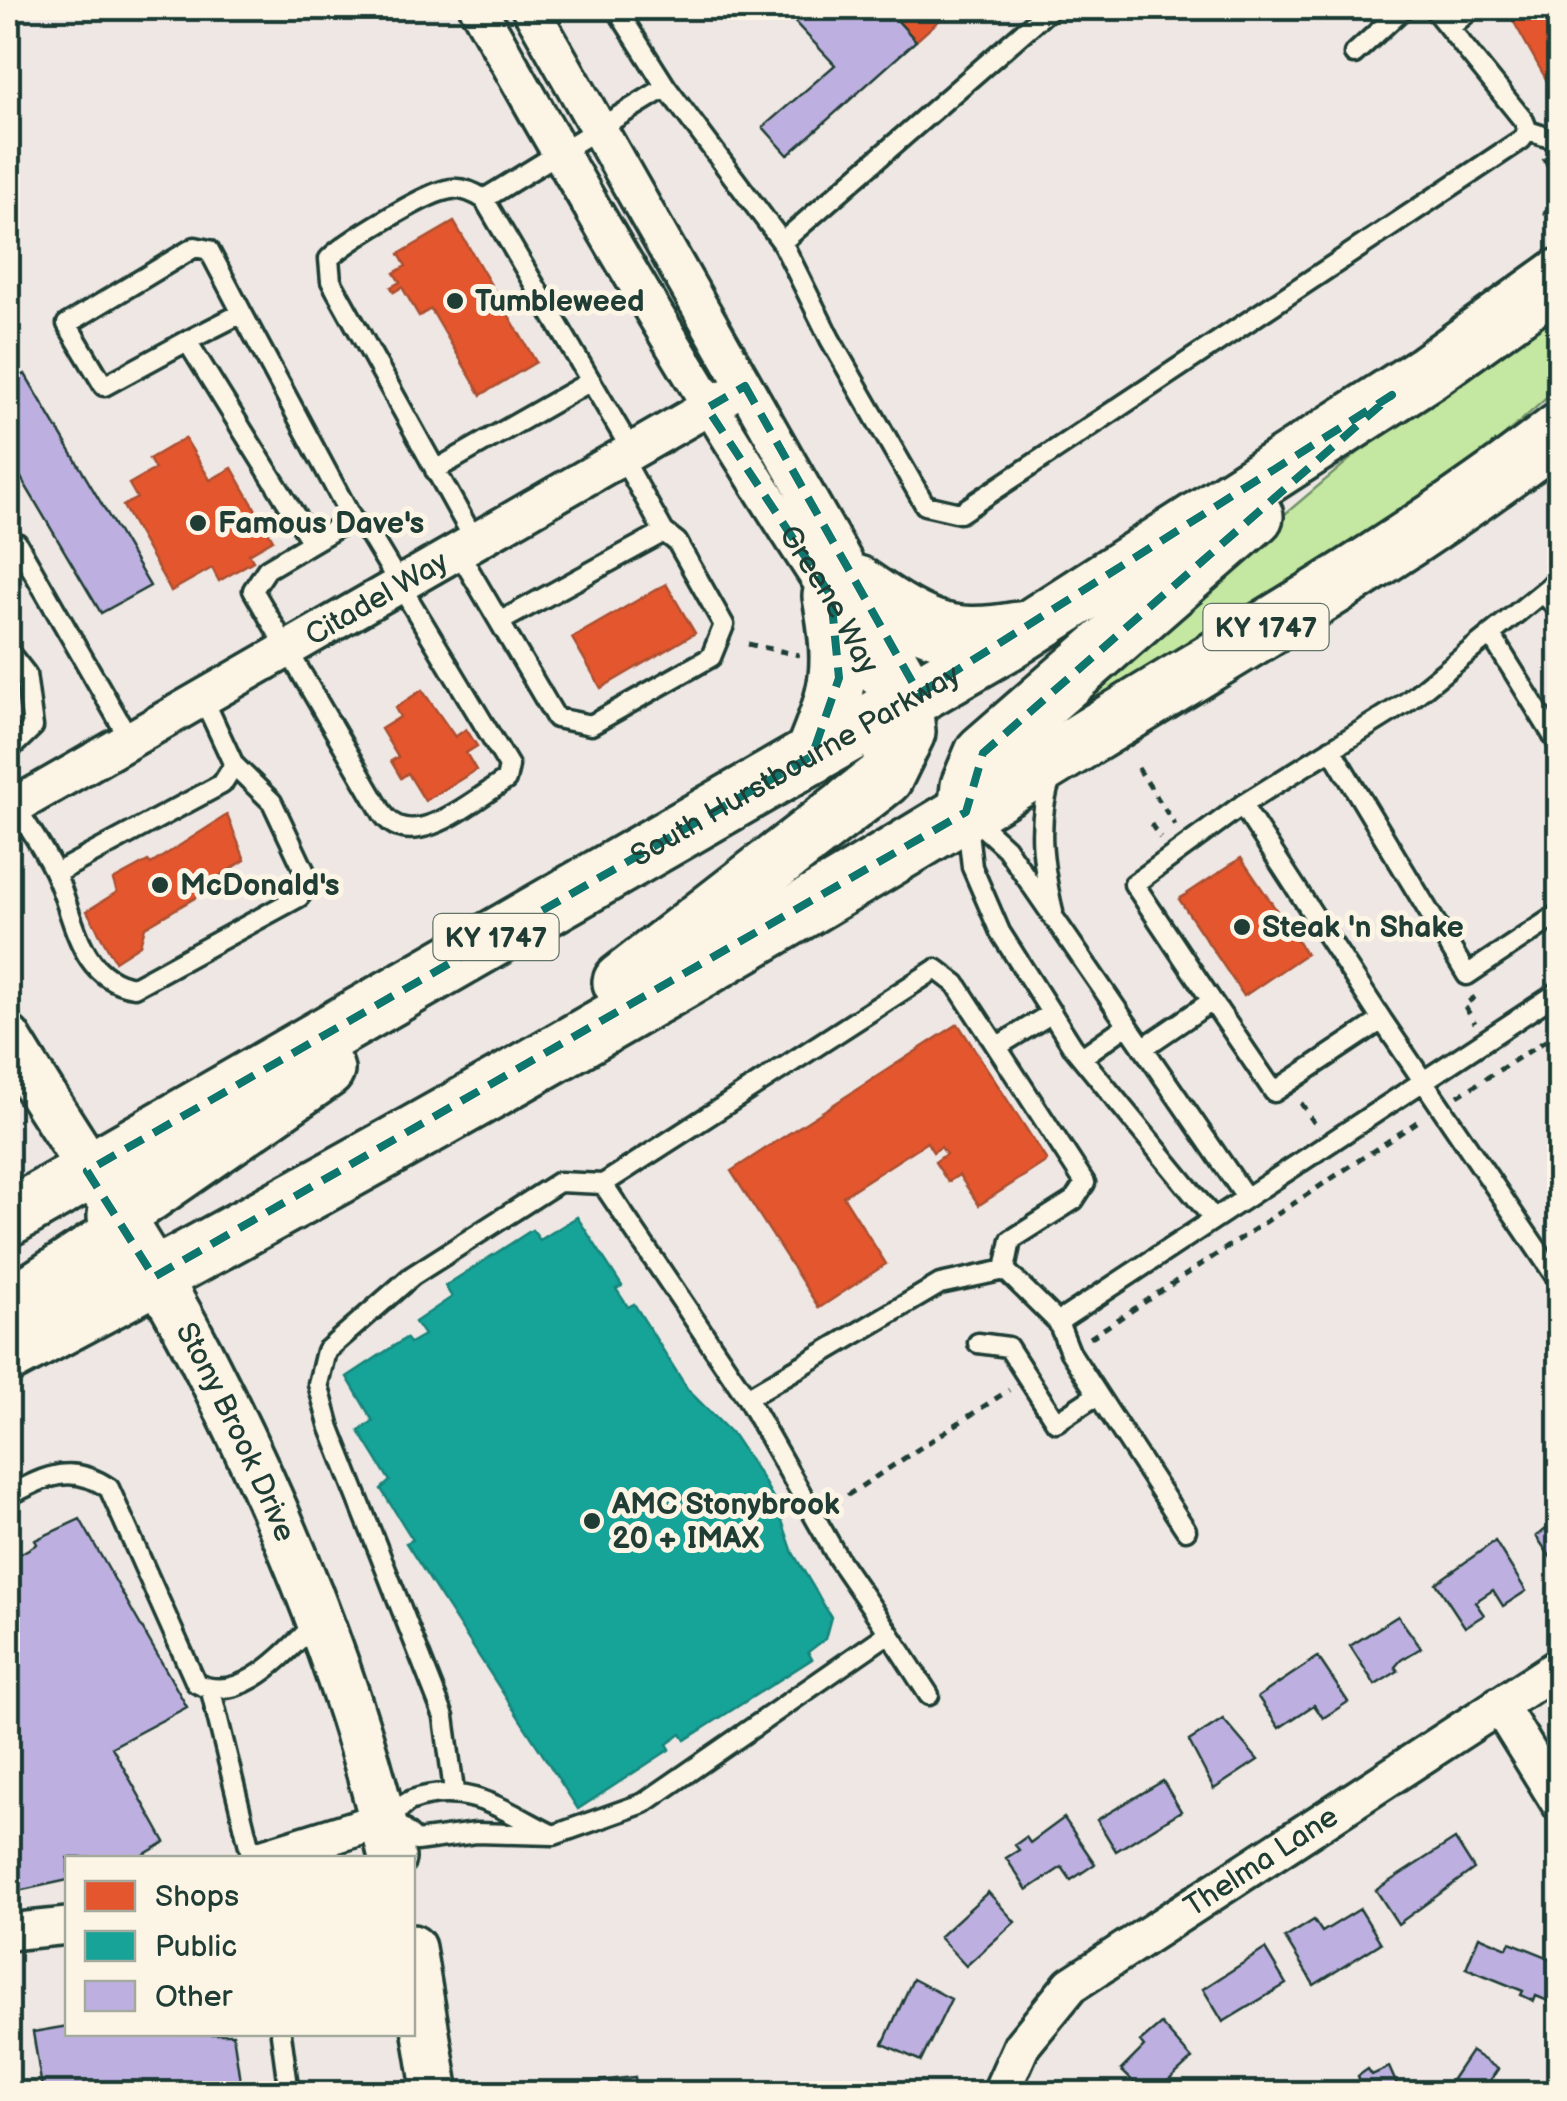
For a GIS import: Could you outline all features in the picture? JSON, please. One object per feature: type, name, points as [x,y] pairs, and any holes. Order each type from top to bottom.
[{"type":"main road","name":"South Hurstbourne Parkway","points":[[8,1218],[1031,628],[1392,395],[1557,252]]},
{"type":"main road","points":[[966,812],[969,786],[982,753],[1392,395]]},
{"type":"main road","points":[[1493,482],[1560,418]]},
{"type":"main road","name":"KY 1747","points":[[8,1355],[154,1277],[848,886],[1493,482],[1560,431]]},
{"type":"main road","points":[[812,756],[839,678],[844,590],[947,634],[978,638],[1031,628]]},
{"type":"main road","points":[[904,703],[966,812]]},
{"type":"main road","points":[[473,1097],[885,777],[907,732],[904,703]]},
{"type":"main road","points":[[8,1308],[321,1074],[440,968]]},
{"type":"street","name":"Greene Way","points":[[478,8],[707,408],[907,672],[904,703]]},
{"type":"street","name":"Greene Way","points":[[530,8],[745,386],[844,590]]},
{"type":"street","name":"Citadel Way","points":[[10,804],[130,740],[745,386]]},
{"type":"street","name":"Stony Brook Drive","points":[[8,1038],[200,1355],[320,1619],[389,1832]]},
{"type":"street","name":"Thelma Lane","points":[[1000,2094],[1022,2044],[1070,1986],[1560,1666]]},
{"type":"street","points":[[1499,1704],[1560,1804]]},
{"type":"street","points":[[270,1856],[389,1832]]},
{"type":"street","points":[[9,1929],[65,1926]]},
{"type":"street","points":[[415,1966],[436,2094]]},
{"type":"lane","points":[[616,8],[666,87],[782,242],[830,339],[924,506],[960,512],[1528,132]]},
{"type":"lane","points":[[782,242],[1051,8]]},
{"type":"lane","points":[[1354,54],[1404,8]]},
{"type":"lane","points":[[1433,8],[1528,132],[1552,146]]},
{"type":"lane","points":[[1450,28],[1472,8]]},
{"type":"lane","points":[[484,200],[666,87]]},
{"type":"lane","points":[[447,190],[470,190],[484,200],[591,381],[664,532],[677,542],[724,625],[711,656],[591,725],[556,718],[501,620],[435,470],[331,281],[329,259],[342,245],[447,190]]},
{"type":"lane","points":[[242,313],[104,386],[67,324],[195,247],[209,250],[352,520],[370,535],[508,766],[506,780],[419,831],[391,825],[253,590],[267,569],[352,520]]},
{"type":"lane","points":[[188,341],[311,541]]},
{"type":"lane","points":[[435,470],[591,381]]},
{"type":"lane","points":[[501,620],[664,532]]},
{"type":"lane","points":[[8,542],[16,543],[130,740]]},
{"type":"lane","points":[[1560,578],[1552,604],[1560,629]]},
{"type":"lane","points":[[1382,1020],[1274,1092],[1134,884],[1242,805],[1407,702],[1491,635],[1552,604]]},
{"type":"lane","points":[[1491,635],[1560,747]]},
{"type":"lane","points":[[8,651],[26,674],[34,727],[8,751]]},
{"type":"lane","points":[[10,804],[56,873],[89,959],[114,984],[134,987],[298,897],[305,889],[306,872],[272,802],[234,765],[203,698]]},
{"type":"lane","points":[[1331,749],[1467,975],[1560,913]]},
{"type":"lane","points":[[1056,923],[1042,866],[1042,834],[1047,790],[1062,754]]},
{"type":"lane","points":[[56,873],[222,784],[234,765]]},
{"type":"lane","points":[[1242,805],[1560,1284]]},
{"type":"lane","points":[[966,812],[1006,848],[1245,1196]]},
{"type":"lane","points":[[966,812],[972,867],[1000,932],[1082,1057],[1212,1217]]},
{"type":"lane","points":[[454,1791],[444,1717],[330,1428],[318,1384],[326,1352],[412,1276],[559,1182],[603,1184],[936,969],[956,984],[1085,1183],[1074,1200],[1011,1240],[1005,1270]]},
{"type":"lane","points":[[1058,1322],[1560,991]]},
{"type":"lane","points":[[1143,1048],[1212,1001]]},
{"type":"lane","points":[[998,1046],[1052,1013]]},
{"type":"lane","points":[[1082,1057],[1127,1025]]},
{"type":"lane","points":[[603,1184],[747,1398],[814,1517],[929,1695]]},
{"type":"lane","points":[[1005,1270],[1058,1322],[1070,1352],[1186,1530]]},
{"type":"lane","points":[[747,1398],[940,1284],[1005,1270]]},
{"type":"lane","points":[[978,1343],[1008,1347],[1056,1422],[1097,1395]]},
{"type":"lane","points":[[8,1496],[46,1476],[69,1471],[92,1477],[109,1488],[196,1683],[211,1691],[233,1689],[256,1675],[320,1619]]},
{"type":"lane","points":[[554,1835],[482,1798],[454,1791],[408,1800],[389,1832],[416,1841],[476,1833],[554,1835],[644,1803],[888,1633]]},
{"type":"lane","points":[[211,1691],[252,1856]]},
{"type":"lane","points":[[281,2036],[289,2094]]},
{"type":"path","points":[[1552,146],[1544,162],[1560,191]]},
{"type":"path","points":[[1557,252],[1545,214],[1560,199]]},
{"type":"path","points":[[748,644],[806,657]]},
{"type":"path","points":[[1138,768],[1186,844]]},
{"type":"path","points":[[1070,1352],[1560,1032]]},
{"type":"path","points":[[1288,1083],[1327,1142]]},
{"type":"path","points":[[814,1517],[1028,1378]]},
{"type":"highlighted area","points":[[745,386],[919,694],[1392,395],[983,753],[966,812],[154,1277],[87,1171],[812,756],[839,678],[831,596],[707,408]]},
{"type":"green space","points":[[1559,307],[1559,387],[1415,515],[1092,723],[1024,734],[1431,391]]},
{"type":"building: Shops","points":[[886,8],[953,8],[916,41]]},
{"type":"building: Shops","points":[[1506,8],[1560,8],[1560,93],[1555,95]]},
{"type":"building: Shops","name":"Tumbleweed","points":[[454,222],[536,362],[481,395],[431,309],[419,316],[402,287],[394,292],[391,287],[400,282],[394,273],[406,266],[399,254]]},
{"type":"building: Shops","name":"Famous Dave's","points":[[185,438],[210,480],[232,468],[273,540],[249,554],[253,561],[219,581],[212,568],[171,591],[123,506],[137,498],[129,484],[155,469],[149,459]]},
{"type":"building: Shops","points":[[666,584],[695,633],[601,688],[572,638]]},
{"type":"building: Shops","points":[[422,690],[455,737],[466,729],[477,746],[466,753],[476,770],[425,801],[408,773],[401,778],[391,761],[398,757],[381,729],[400,717],[395,708]]},
{"type":"building: Shops","name":"McDonald's","points":[[227,815],[245,860],[198,890],[200,895],[145,927],[140,945],[115,961],[87,911],[117,892],[113,880],[148,861],[151,864]]},
{"type":"building: Shops","name":"Steak 'n Shake","points":[[1241,858],[1306,954],[1244,996],[1179,899]]},
{"type":"building: Shops","points":[[958,1024],[1047,1161],[979,1205],[959,1175],[948,1182],[935,1162],[946,1154],[941,1147],[933,1152],[927,1142],[843,1196],[886,1264],[819,1308],[731,1171]]},
{"type":"building: Public","name":"AMC Stonybrook 20 + IMAX","points":[[577,1217],[622,1286],[616,1289],[628,1307],[634,1304],[688,1390],[733,1435],[760,1475],[776,1503],[793,1553],[831,1617],[825,1639],[808,1652],[812,1659],[685,1740],[681,1734],[667,1744],[670,1749],[578,1809],[406,1543],[413,1540],[381,1489],[390,1481],[359,1431],[373,1421],[347,1377],[406,1338],[410,1343],[424,1335],[415,1322],[452,1297],[445,1286],[532,1230],[540,1240]]},
{"type":"building: Other","points":[[803,8],[886,8],[916,41],[788,155],[763,127],[835,65],[791,18]]},
{"type":"building: Other","points":[[25,374],[150,586],[101,613],[17,471],[8,476],[8,384]]},
{"type":"building: Other","points":[[1560,1503],[1560,1571],[1536,1536],[1559,1520],[1551,1509]]},
{"type":"building: Other","points":[[80,1519],[187,1707],[112,1747],[165,1842],[141,1856],[65,1856],[65,1881],[9,1893],[8,1561],[37,1544],[35,1540]]},
{"type":"building: Other","points":[[1495,1541],[1526,1591],[1503,1606],[1493,1590],[1475,1602],[1484,1615],[1465,1627],[1436,1583]]},
{"type":"building: Other","points":[[1398,1616],[1421,1648],[1401,1660],[1395,1667],[1398,1671],[1375,1685],[1350,1646]]},
{"type":"building: Other","points":[[1318,1657],[1348,1702],[1323,1718],[1314,1705],[1279,1728],[1258,1697]]},
{"type":"building: Other","points":[[1223,1719],[1258,1760],[1214,1789],[1189,1741]]},
{"type":"building: Other","points":[[1163,1781],[1181,1811],[1116,1851],[1097,1820]]},
{"type":"building: Other","points":[[1064,1818],[1095,1864],[1071,1880],[1062,1867],[1027,1890],[1006,1858],[1019,1850],[1015,1845],[1026,1837],[1030,1843]]},
{"type":"building: Other","points":[[1455,1839],[1474,1869],[1398,1924],[1376,1890]]},
{"type":"building: Other","points":[[988,1892],[1015,1922],[966,1966],[939,1937]]},
{"type":"building: Other","points":[[1360,1909],[1381,1943],[1314,1985],[1285,1938],[1314,1920],[1322,1932]]},
{"type":"building: Other","points":[[1479,1936],[1507,1948],[1510,1942],[1560,1962],[1560,1986],[1553,2003],[1536,1996],[1534,2001],[1521,1995],[1523,1991],[1466,1968]]},
{"type":"building: Other","points":[[1265,1949],[1286,1984],[1223,2022],[1203,1989]]},
{"type":"building: Other","points":[[913,1979],[951,1999],[921,2061],[883,2044]]},
{"type":"building: Other","points":[[1161,2024],[1192,2059],[1154,2094],[1146,2094],[1121,2070],[1144,2047],[1140,2042]]},
{"type":"building: Other","points":[[65,2027],[65,2036],[233,2036],[242,2094],[43,2094],[33,2032]]},
{"type":"building: Other","points":[[1471,2051],[1498,2069],[1483,2091],[1486,2094],[1442,2094]]},
{"type":"building: Other","points":[[1389,2067],[1401,2094],[1336,2094],[1360,2082],[1358,2076],[1368,2069],[1372,2075]]},
{"type":"building: Other","points":[[635,2077],[637,2094],[564,2094],[563,2089],[590,2086],[589,2082]]},
{"type":"place","name":"Tumbleweed","points":[[455,301]]},
{"type":"place","name":"Famous Dave's","points":[[198,523]]},
{"type":"place","name":"McDonald's","points":[[160,885]]},
{"type":"place","name":"Steak 'n Shake","points":[[1242,927]]},
{"type":"place","name":"AMC Stonybrook 20 + IMAX","points":[[592,1521]]}]
